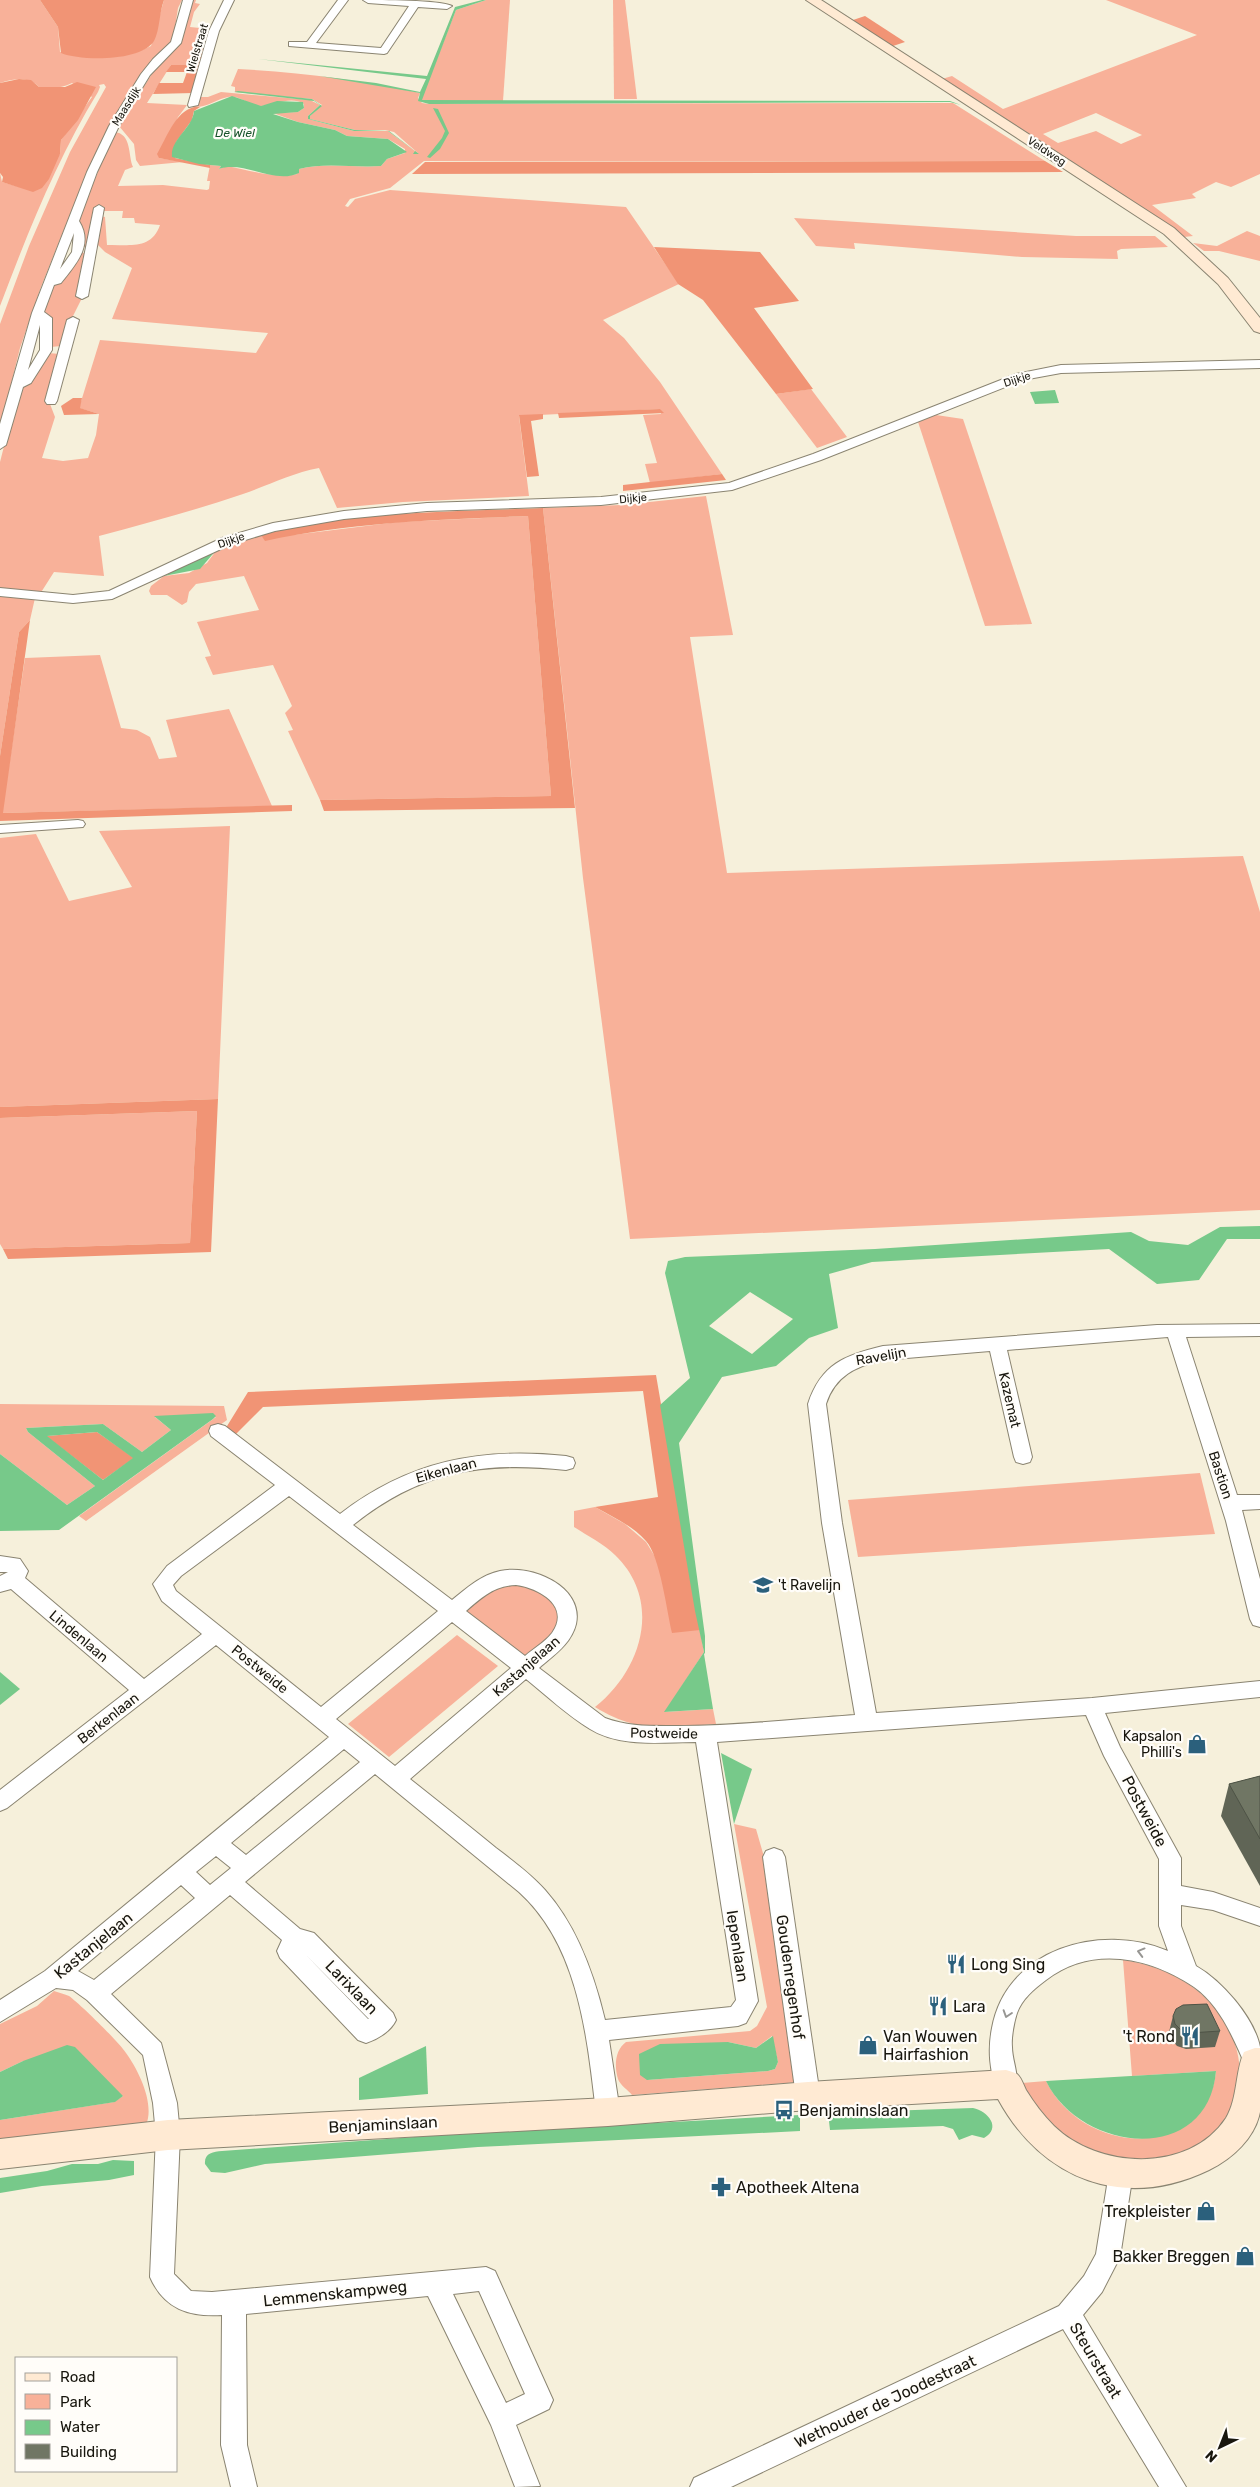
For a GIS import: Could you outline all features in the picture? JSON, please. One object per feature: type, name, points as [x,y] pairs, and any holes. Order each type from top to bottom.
[{"type":"street","name":"Maasdijk","points":[[0,444],[38,312],[92,172],[114,126],[156,61],[176,43],[188,0]]},
{"type":"street","name":"Wielstraat","points":[[193,105],[214,31],[229,0]]},
{"type":"street","points":[[310,45],[343,0]]},
{"type":"street","points":[[368,0],[447,6]]},
{"type":"street","name":"Veldweg","points":[[812,0],[1169,231],[1223,281],[1260,328]]},
{"type":"street","points":[[292,44],[384,51],[416,3]]},
{"type":"street","name":"Maasdijk","points":[[82,296],[85,250],[99,208]]},
{"type":"street","name":"Maasdijk","points":[[73,220],[80,229],[85,250]]},
{"type":"street","name":"Maasdijk","points":[[48,285],[57,281],[85,250]]},
{"type":"street","points":[[16,386],[27,380],[46,350],[46,318],[38,312]]},
{"type":"street","points":[[51,401],[73,320]]},
{"type":"street","points":[[46,350],[64,350]]},
{"type":"street","name":"Dijkje","points":[[0,592],[73,599],[112,595],[227,541],[273,527],[344,515],[427,507],[601,501],[710,490],[740,483],[817,457],[1004,382],[1039,372],[1061,369],[1260,364]]},
{"type":"street","points":[[0,829],[78,824]]},
{"type":"street","name":"Ravelijn","points":[[867,1722],[832,1523],[816,1404],[819,1392],[834,1372],[860,1358],[883,1353],[1175,1332],[1260,1330]]},
{"type":"street","name":"Bastion","points":[[1175,1332],[1230,1503],[1260,1619]]},
{"type":"street","name":"Kazemat","points":[[997,1344],[1023,1457]]},
{"type":"street","name":"Postweide","points":[[218,1431],[450,1612],[598,1724],[618,1731],[639,1734],[705,1734],[1092,1706],[1260,1688]]},
{"type":"street","name":"Eikenlaan","points":[[339,1526],[375,1498],[403,1483],[458,1464],[484,1460],[530,1458],[566,1463]]},
{"type":"street","name":"Postweide","points":[[288,1486],[174,1571],[163,1584],[169,1596],[540,1898],[567,1941],[587,1990],[598,2031],[608,2112]]},
{"type":"street","points":[[1230,1503],[1260,1502]]},
{"type":"street","name":"Lindenlaan","points":[[0,1564],[7,1563],[17,1567],[17,1576],[7,1582],[144,1691]]},
{"type":"street","name":"Kastanjelaan","points":[[322,1719],[480,1588],[501,1578],[531,1579],[550,1587],[562,1599],[568,1613],[564,1631],[559,1639],[395,1779]]},
{"type":"street","name":"Berkenlaan","points":[[0,1802],[216,1634]]},
{"type":"street","name":"Postweide","points":[[1092,1706],[1115,1756],[1170,1858],[1170,1926],[1186,1970]]},
{"type":"street","name":"Iepenlaan","points":[[598,2031],[738,2016],[747,2001],[705,1734]]},
{"type":"street","name":"Kastanjelaan","points":[[0,2012],[53,1978],[344,1737]]},
{"type":"street","points":[[95,1993],[375,1762]]},
{"type":"street","points":[[216,1843],[238,1875],[294,1937]]},
{"type":"street","name":"Goudenregenhof","points":[[774,1857],[808,2096]]},
{"type":"street","points":[[181,1872],[210,1898]]},
{"type":"street","points":[[1169,1893],[1213,1900],[1260,1916]]},
{"type":"street","points":[[1092,1949],[1133,1950],[1159,1957],[1186,1970],[1203,1981],[1227,2006],[1258,2062],[1250,2098],[1238,2126],[1218,2149],[1188,2166],[1157,2174],[1121,2173],[1083,2162],[1050,2142],[1023,2116],[1006,2084],[1000,2046],[1006,2011],[1022,1985],[1056,1960],[1092,1949]]},
{"type":"street","name":"Lemmenskampweg","points":[[53,1978],[78,1981],[95,1993],[153,2050],[165,2103],[168,2135],[162,2278],[171,2293],[192,2304],[234,2303],[486,2279],[540,2400],[501,2419]]},
{"type":"street","name":"Benjaminslaan","points":[[0,2154],[168,2135],[608,2112],[808,2096],[1006,2084]]},
{"type":"street","name":"Steurstraat","points":[[1121,2173],[1108,2257],[1093,2284],[1068,2314],[1173,2487]]},
{"type":"street","points":[[435,2284],[501,2419],[527,2486]]},
{"type":"street","points":[[234,2303],[234,2445],[244,2487]]},
{"type":"street","name":"Wethouder de Joodestraat","points":[[703,2487],[1068,2314]]},
{"type":"green space","points":[[0,0],[40,0],[58,27],[60,52],[95,57],[116,57],[151,46],[164,0],[182,0],[178,8],[174,34],[170,45],[134,86],[112,120],[79,192],[41,287],[20,348],[0,429],[0,324],[29,246],[70,152],[106,87],[104,84],[99,85],[98,92],[69,143],[33,223],[0,306],[0,173],[2,182],[23,188],[60,154],[61,140],[92,97],[72,83],[51,88],[39,87],[31,81],[21,79],[0,83]]},
{"type":"green space","points":[[191,0],[196,0],[195,3],[200,4],[194,12],[190,27],[200,28],[190,65],[171,65],[147,103],[187,105],[178,117],[159,158],[183,162],[140,166],[136,160],[134,144],[119,126],[155,69],[174,51]]},
{"type":"green space","points":[[486,0],[510,0],[503,101],[422,101],[456,10]]},
{"type":"green space","points":[[613,0],[625,0],[637,99],[614,99]]},
{"type":"green space","points":[[1106,0],[1260,0],[1260,174],[1231,187],[1216,182],[1192,194],[1196,198],[1152,205],[1193,236],[1184,237],[942,79],[952,76],[1003,109],[1197,35]],"holes":[[[1096,113],[1142,135],[1121,144],[1096,131],[1058,143],[1043,134]]]},
{"type":"green space","points":[[238,69],[307,74],[375,84],[420,93],[418,98],[422,103],[429,104],[953,103],[1045,161],[424,161],[390,188],[350,199],[345,206],[348,207],[355,199],[390,190],[626,207],[679,284],[603,320],[624,338],[660,382],[722,474],[650,483],[645,464],[657,463],[643,415],[661,414],[660,409],[519,416],[529,496],[403,502],[337,508],[319,468],[290,476],[208,505],[99,536],[104,576],[54,572],[40,594],[0,590],[0,462],[19,388],[48,353],[60,354],[46,404],[50,404],[55,417],[42,458],[63,461],[88,458],[96,435],[99,414],[79,408],[100,340],[256,353],[268,333],[112,319],[132,268],[105,252],[97,244],[101,216],[105,217],[107,245],[131,245],[145,242],[151,239],[160,225],[135,223],[134,218],[122,218],[123,211],[102,211],[103,206],[97,206],[88,247],[84,247],[83,229],[78,221],[114,132],[120,133],[127,141],[133,167],[125,170],[118,186],[163,185],[207,190],[209,189],[210,181],[207,181],[210,165],[221,166],[219,169],[227,166],[262,173],[288,175],[297,174],[299,169],[319,166],[381,166],[387,159],[405,153],[405,149],[388,139],[347,136],[335,130],[298,122],[273,113],[298,112],[304,108],[304,104],[299,102],[283,101],[258,106],[237,98],[228,97],[203,106],[194,107],[198,97],[208,97],[221,92],[310,100],[320,105],[308,116],[308,119],[354,131],[388,131],[419,154],[394,132],[385,130],[355,130],[310,119],[310,116],[322,105],[312,99],[235,92],[235,87],[231,86]]},
{"type":"green space","points":[[794,218],[1076,236],[1155,236],[1168,247],[1121,249],[1117,251],[1118,259],[1022,257],[854,243],[855,249],[816,246]]},
{"type":"green space","points":[[1247,231],[1260,236],[1260,261],[1219,251],[1204,251],[1193,243],[1217,246]]},
{"type":"green space","points":[[81,252],[87,254],[78,298],[82,298],[72,318],[68,318],[61,346],[51,347],[49,317],[43,309],[53,286],[62,280]]},
{"type":"green space","points":[[811,389],[847,437],[817,448],[776,394]]},
{"type":"green space","points":[[936,415],[963,419],[1032,624],[985,626],[918,422]]},
{"type":"green space","points":[[706,496],[733,635],[690,637],[727,873],[1243,856],[1260,912],[1260,1210],[630,1239],[583,878],[543,508],[621,505]]},
{"type":"green space","points":[[528,516],[551,796],[320,800],[288,731],[293,730],[285,713],[292,706],[273,665],[213,675],[205,657],[211,656],[197,622],[259,610],[244,576],[196,584],[189,592],[187,602],[182,605],[167,595],[151,595],[149,591],[151,586],[164,576],[189,573],[207,563],[218,548],[261,535],[293,535],[398,522]]},
{"type":"green space","points":[[0,594],[35,598],[30,620],[19,632],[0,756]]},
{"type":"green space","points":[[100,655],[121,728],[137,730],[150,737],[159,759],[177,757],[166,720],[229,709],[272,806],[2,813],[25,658]]},
{"type":"green space","points":[[230,826],[218,1099],[0,1107],[0,838],[36,834],[69,901],[132,887],[99,831]]},
{"type":"green space","points":[[197,1111],[190,1243],[3,1249],[0,1244],[0,1118]]},
{"type":"green space","points":[[0,1404],[224,1406],[227,1420],[86,1521],[79,1516],[216,1417],[155,1417],[171,1430],[142,1452],[103,1424],[26,1428],[28,1432],[95,1486],[67,1505],[0,1454]]},
{"type":"green space","points":[[1200,1473],[1215,1534],[858,1557],[848,1500]]},
{"type":"green space","points":[[595,1507],[625,1524],[646,1542],[700,1630],[704,1652],[665,1712],[713,1709],[716,1724],[654,1727],[626,1722],[595,1707],[611,1692],[625,1674],[635,1655],[641,1634],[642,1614],[639,1593],[630,1573],[611,1551],[574,1527],[574,1511]]},
{"type":"green space","points":[[513,1581],[546,1591],[560,1614],[556,1633],[528,1661],[461,1608],[482,1590]]},
{"type":"green space","points":[[457,1635],[498,1666],[389,1757],[348,1724]]},
{"type":"green space","points":[[734,1824],[756,1829],[769,1874],[800,2082],[632,2095],[619,2081],[616,2059],[622,2045],[626,2042],[750,2031],[757,2026],[767,2007]],"holes":[[[772,2036],[778,2062],[775,2069],[768,2071],[647,2080],[728,2042],[756,2048]]]},
{"type":"green space","points":[[1123,1960],[1166,1972],[1191,1986],[1212,2005],[1222,2017],[1232,2035],[1238,2056],[1240,2076],[1236,2097],[1223,2123],[1215,2133],[1194,2148],[1182,2153],[1130,2160],[1094,2152],[1079,2145],[1052,2125],[1030,2098],[1022,2083],[1046,2081],[1058,2100],[1074,2116],[1093,2128],[1114,2135],[1136,2138],[1158,2136],[1178,2128],[1201,2109],[1210,2094],[1216,2071],[1132,2076]]},
{"type":"green space","points":[[54,1991],[69,1996],[74,2000],[108,2032],[126,2053],[136,2069],[147,2098],[148,2117],[146,2125],[0,2143],[0,2120],[114,2102],[123,2096],[23,2061],[0,2072],[0,2024],[37,2006]]},
{"type":"shaded area","points":[[40,0],[164,0],[156,37],[147,48],[124,56],[95,58],[70,56],[61,53],[58,27]]},
{"type":"shaded area","points":[[865,16],[905,42],[890,47],[850,21]]},
{"type":"shaded area","points":[[196,48],[206,48],[193,93],[153,94],[159,83],[183,83],[187,72],[166,72],[171,65],[190,65]]},
{"type":"shaded area","points":[[19,79],[31,80],[39,87],[65,87],[77,82],[96,87],[78,120],[61,140],[60,154],[49,179],[42,188],[33,192],[2,182],[3,177],[0,173],[0,83]]},
{"type":"shaded area","points":[[200,107],[194,111],[192,120],[176,142],[175,158],[210,165],[210,168],[159,158],[157,154],[177,120],[187,110]]},
{"type":"shaded area","points":[[1045,161],[1063,172],[412,174],[425,162]]},
{"type":"shaded area","points":[[654,247],[760,252],[799,301],[754,308],[813,389],[776,394],[703,300],[678,284]]},
{"type":"shaded area","points":[[73,398],[82,398],[80,408],[99,414],[64,415],[61,406]]},
{"type":"shaded area","points":[[660,409],[664,413],[559,418],[558,413]]},
{"type":"shaded area","points":[[543,414],[543,419],[531,421],[539,476],[527,477],[519,415]]},
{"type":"shaded area","points":[[722,474],[726,480],[623,491],[623,485]]},
{"type":"shaded area","points":[[543,508],[575,808],[324,811],[320,800],[551,796],[528,516],[363,526],[265,541],[261,535],[331,521],[366,517]]},
{"type":"shaded area","points":[[30,620],[3,813],[292,805],[292,811],[0,821],[0,756],[19,632]]},
{"type":"shaded area","points":[[218,1099],[211,1252],[8,1259],[3,1249],[190,1243],[197,1111],[0,1118],[0,1107]]},
{"type":"shaded area","points":[[656,1375],[700,1630],[672,1633],[659,1571],[651,1548],[635,1531],[595,1507],[658,1497],[643,1391],[263,1407],[232,1438],[224,1431],[248,1392]]},
{"type":"shaded area","points":[[97,1432],[134,1458],[103,1480],[46,1436]]},
{"type":"water","points":[[486,0],[456,10],[422,100],[950,101],[961,105],[950,102],[429,104],[418,101],[420,93],[319,76],[376,83],[420,92],[426,79],[258,59],[427,76],[455,7]]},
{"type":"water","points":[[234,92],[312,99],[322,106],[310,116],[310,119],[355,130],[389,131],[419,154],[413,154],[415,151],[388,131],[354,131],[308,119],[308,116],[320,105],[314,101]]},
{"type":"water","name":"De Wiel","points":[[232,96],[261,106],[277,101],[303,102],[304,108],[298,112],[273,114],[335,130],[347,136],[388,139],[407,152],[387,159],[381,166],[309,167],[299,169],[299,173],[289,176],[269,175],[249,169],[229,167],[219,169],[221,166],[199,164],[172,157],[174,145],[190,123],[194,111]]},
{"type":"water","points":[[433,108],[438,109],[449,133],[440,149],[430,158],[427,157],[442,138],[445,131]]},
{"type":"water","points":[[1055,390],[1059,403],[1035,404],[1030,392]]},
{"type":"water","points":[[218,548],[200,569],[164,576]]},
{"type":"water","points":[[1260,1226],[1260,1239],[1227,1239],[1199,1280],[1157,1284],[1109,1249],[872,1262],[829,1274],[838,1328],[809,1338],[776,1366],[722,1377],[679,1443],[705,1636],[704,1654],[713,1709],[664,1712],[704,1652],[695,1611],[660,1405],[690,1378],[665,1273],[668,1261],[685,1257],[875,1249],[1131,1232],[1149,1241],[1188,1245],[1220,1227]],"holes":[[[750,1292],[793,1319],[752,1354],[709,1326]]]},
{"type":"water","points":[[213,1413],[216,1416],[59,1530],[0,1531],[0,1454],[67,1505],[95,1486],[28,1432],[26,1428],[103,1424],[142,1452],[171,1430],[154,1416]],"holes":[[[97,1432],[133,1458],[103,1480],[47,1436]]]},
{"type":"water","points":[[0,1672],[20,1689],[0,1705]]},
{"type":"water","points":[[721,1753],[752,1769],[734,1824]]},
{"type":"water","points":[[773,2036],[778,2062],[775,2069],[647,2080],[640,2075],[639,2054],[660,2044],[728,2042],[756,2048]]},
{"type":"water","points":[[67,2045],[75,2047],[123,2096],[115,2102],[0,2120],[0,2072],[23,2061]]},
{"type":"water","points":[[426,2046],[428,2094],[359,2100],[359,2078]]},
{"type":"water","points":[[1216,2071],[1208,2102],[1191,2123],[1168,2135],[1141,2139],[1113,2135],[1086,2123],[1063,2105],[1046,2081]]},
{"type":"water","points":[[973,2108],[984,2113],[991,2120],[992,2130],[984,2138],[972,2135],[959,2140],[953,2129],[943,2126],[830,2130],[828,2113]]},
{"type":"water","points":[[800,2115],[800,2131],[478,2147],[265,2164],[225,2173],[211,2172],[205,2164],[208,2155],[222,2151],[469,2133]]},
{"type":"water","points":[[113,2160],[134,2161],[134,2175],[109,2180],[42,2186],[0,2193],[0,2178],[47,2171],[72,2164],[98,2164]]},
{"type":"building","points":[[1260,1776],[1260,1839],[1229,1784]]},
{"type":"building","points":[[1207,2004],[1220,2031],[1190,2033],[1181,2030],[1175,2024],[1173,2016],[1176,2009],[1183,2005]]},
{"type":"place","name":"'t Ravelijn","points":[[763,1585]]},
{"type":"place","name":"Kapsalon Philli's","points":[[1197,1744]]},
{"type":"place","name":"Long Sing","points":[[956,1964]]},
{"type":"place","name":"Lara","points":[[938,2006]]},
{"type":"place","name":"'t Rond","points":[[1190,2036]]},
{"type":"place","name":"Van Wouwen Hairfashion","points":[[868,2045]]},
{"type":"place","name":"Benjaminslaan","points":[[784,2110]]},
{"type":"place","name":"Apotheek Altena","points":[[721,2187]]},
{"type":"place","name":"Trekpleister","points":[[1206,2211]]},
{"type":"place","name":"Bakker Breggen","points":[[1245,2256]]}]
